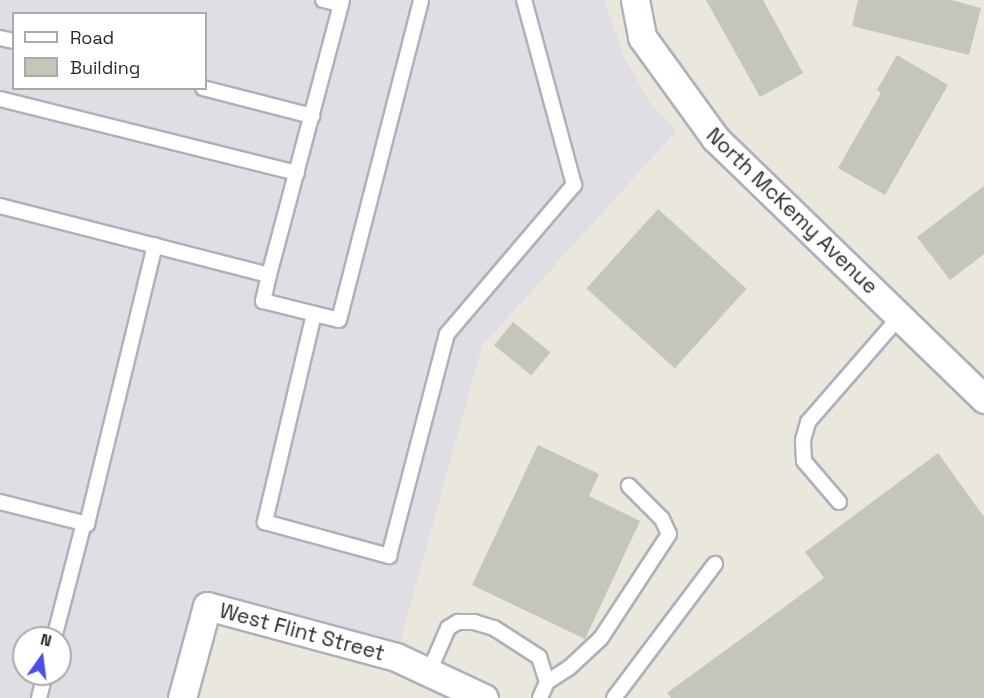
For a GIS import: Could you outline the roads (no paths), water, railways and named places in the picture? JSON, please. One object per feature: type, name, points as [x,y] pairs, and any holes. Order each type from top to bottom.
[{"type":"street","name":"North McKemy Avenue","points":[[635,0],[642,37],[700,121],[840,261],[901,315],[984,399]]},
{"type":"street","name":"West Flint Street","points":[[182,698],[207,606],[396,657],[484,698]]},
{"type":"lane","points":[[323,0],[342,2],[263,300],[339,320],[421,0]]},
{"type":"lane","points":[[314,314],[265,522],[389,556],[447,334],[574,184],[524,0]]},
{"type":"lane","points":[[207,89],[312,116]]},
{"type":"lane","points":[[0,99],[297,173]]},
{"type":"lane","points":[[0,206],[269,275]]},
{"type":"lane","points":[[0,502],[87,524],[155,245]]},
{"type":"lane","points":[[839,502],[804,461],[803,440],[808,422],[901,315]]},
{"type":"lane","points":[[540,698],[547,682],[570,667],[601,638],[669,534],[662,519],[629,486]]},
{"type":"lane","points":[[57,626],[84,523]]},
{"type":"lane","points":[[614,698],[715,564]]},
{"type":"lane","points":[[429,672],[448,628],[458,622],[474,622],[494,628],[539,657],[547,682]]}]
